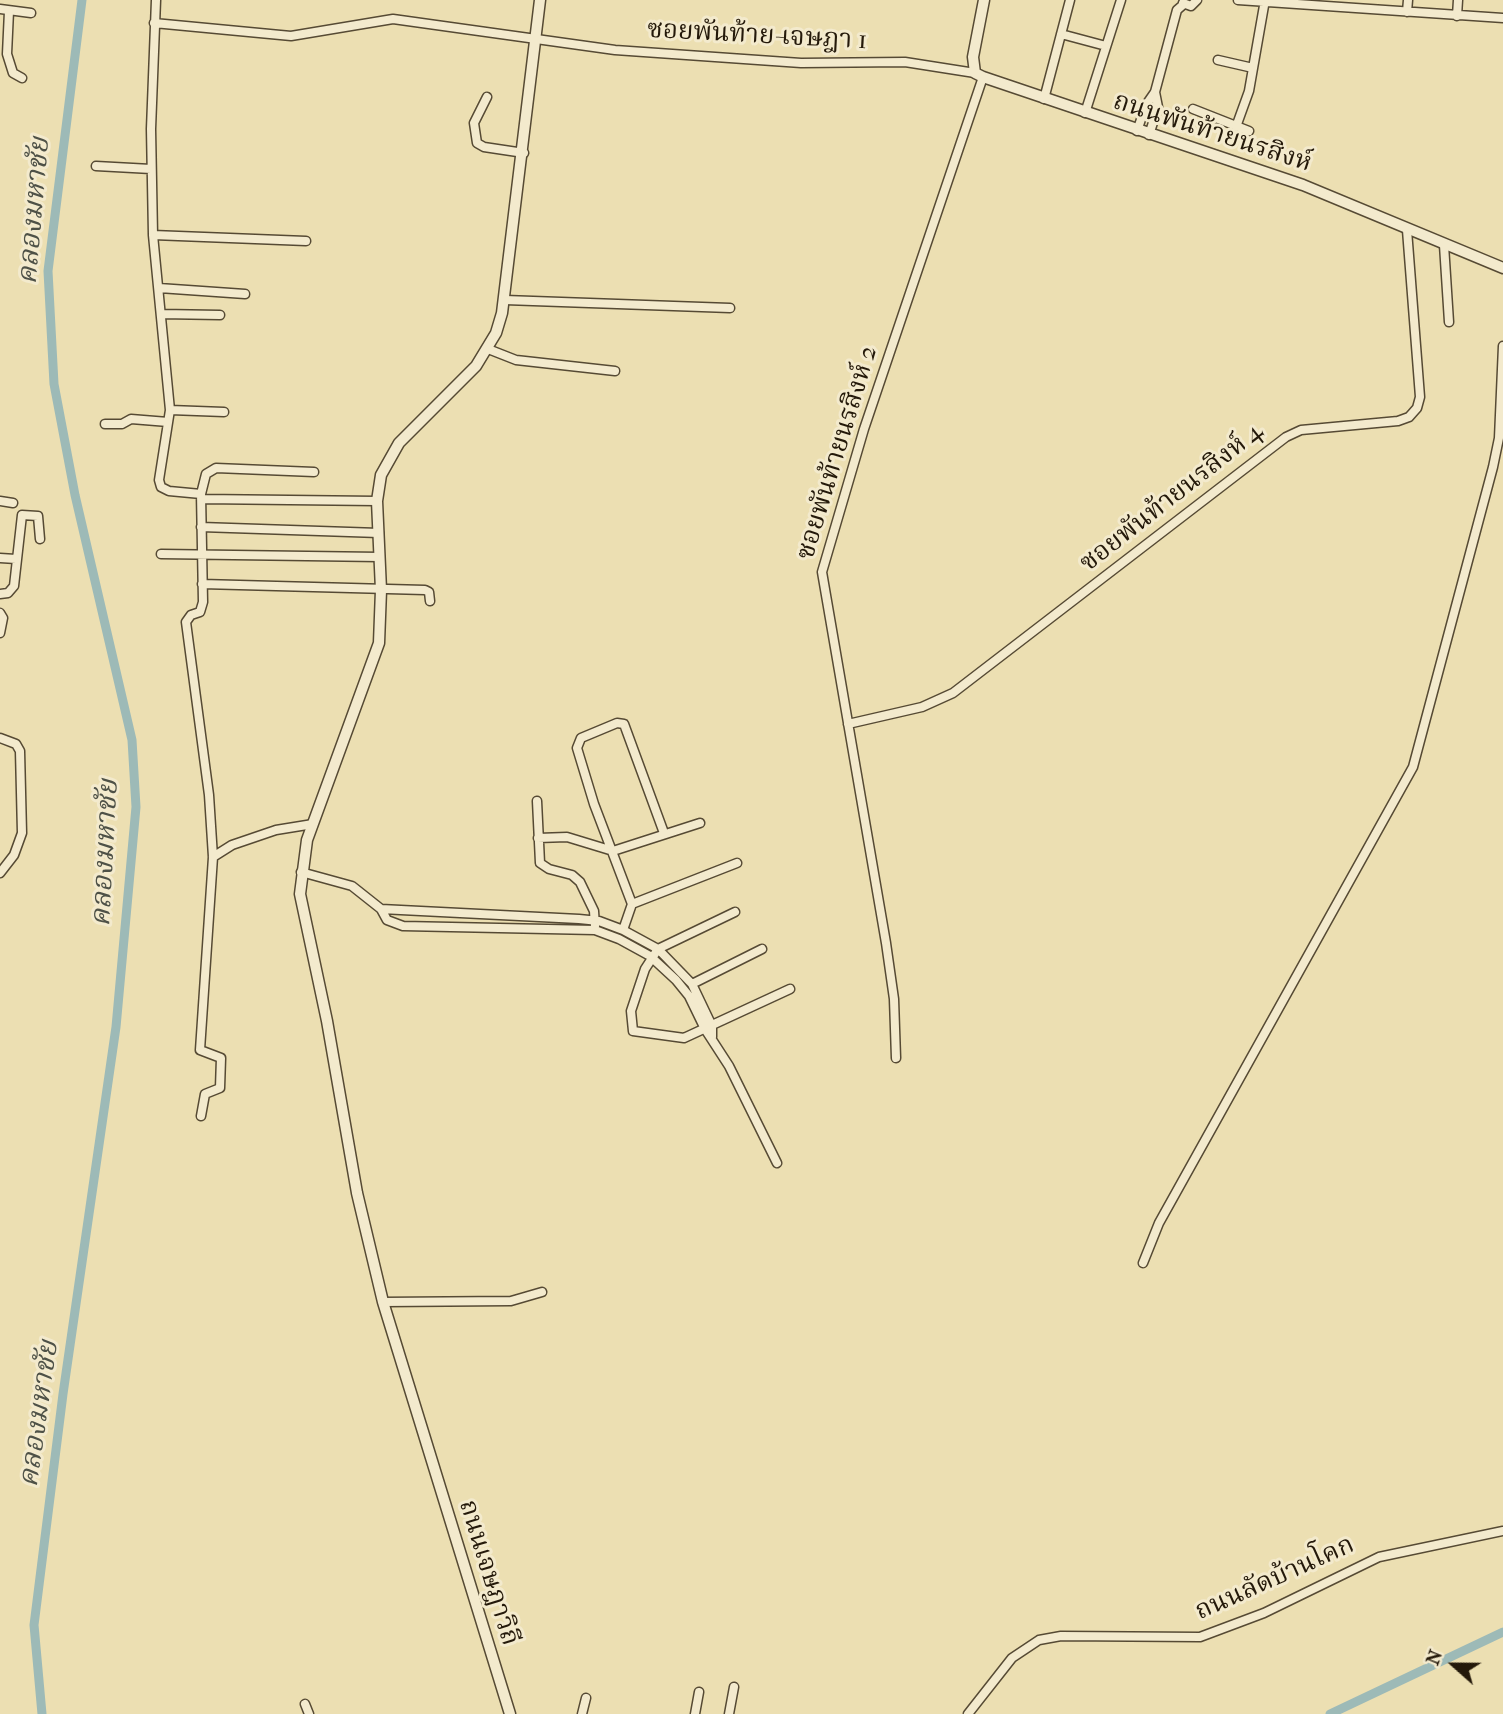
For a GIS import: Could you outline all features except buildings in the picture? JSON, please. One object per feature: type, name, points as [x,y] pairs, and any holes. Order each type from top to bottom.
[{"type":"street","points":[[6,0],[7,54],[13,73],[22,78]]},
{"type":"street","points":[[156,0],[150,169],[153,235],[170,410],[161,487],[169,491],[201,496],[377,500]]},
{"type":"street","name":"ถนนเจษฎาวิถี","points":[[510,1714],[383,1302],[357,1192],[327,1021],[302,908],[301,872],[313,824],[375,656],[380,631],[377,500],[381,475],[399,443],[476,366],[496,332],[505,300],[540,0]]},
{"type":"street","points":[[979,75],[974,44],[984,0]]},
{"type":"street","points":[[1044,99],[1070,0]]},
{"type":"street","points":[[1085,113],[1121,0]]},
{"type":"street","points":[[1137,131],[1146,105],[1155,92],[1177,10],[1182,2],[1191,6],[1197,0]]},
{"type":"street","points":[[1238,0],[1352,4],[1407,12],[1503,18]]},
{"type":"street","points":[[1407,12],[1408,0]]},
{"type":"street","points":[[1457,16],[1458,0]]},
{"type":"street","points":[[1236,127],[1249,91],[1265,1]]},
{"type":"street","points":[[5,10],[31,13]]},
{"type":"street","name":"ซอยพันท้าย-เจษฎา 1","points":[[154,23],[291,36],[393,19],[537,41],[625,51],[801,63],[918,63],[979,75]]},
{"type":"street","points":[[1061,34],[1106,46]]},
{"type":"street","points":[[1218,60],[1253,68]]},
{"type":"street","name":"ถนนพันท้ายนรสิงห์","points":[[979,75],[1137,131],[1312,188],[1503,268]]},
{"type":"street","name":"ซอยพันท้ายนรสิงห์ 2","points":[[896,1058],[894,999],[822,585],[824,559],[979,75]]},
{"type":"street","points":[[1149,135],[1158,107],[1155,92]]},
{"type":"street","points":[[487,97],[474,123],[477,144],[484,148],[524,153]]},
{"type":"street","points":[[1193,109],[1249,131]]},
{"type":"street","points":[[96,166],[150,169]]},
{"type":"street","name":"ซอยพันท้ายนรสิงห์ 4","points":[[848,724],[922,707],[953,693],[1286,437],[1301,430],[1398,421],[1409,416],[1420,397],[1407,230]]},
{"type":"street","points":[[153,235],[306,241]]},
{"type":"street","points":[[1444,245],[1448,322]]},
{"type":"street","points":[[159,289],[245,294]]},
{"type":"street","points":[[505,300],[730,308]]},
{"type":"street","points":[[161,314],[220,315]]},
{"type":"street","points":[[1143,1263],[1159,1223],[1413,767],[1493,467],[1499,438],[1503,346]]},
{"type":"street","points":[[488,349],[516,360],[615,371]]},
{"type":"street","points":[[170,410],[224,412]]},
{"type":"street","points":[[105,424],[122,424],[131,419],[168,422]]},
{"type":"street","points":[[201,1116],[205,1094],[217,1091],[221,1083],[221,1058],[200,1050],[212,857],[209,795],[186,622],[191,615],[200,612],[201,496],[206,474],[216,468],[314,472]]},
{"type":"street","points":[[0,501],[13,503]]},
{"type":"street","points":[[0,594],[8,593],[15,586],[22,515],[38,516],[40,539]]},
{"type":"street","points":[[201,527],[379,533]]},
{"type":"street","points":[[160,554],[380,558]]},
{"type":"street","points":[[0,558],[16,559]]},
{"type":"street","points":[[202,584],[425,590],[429,592],[430,601]]},
{"type":"street","points":[[0,612],[3,618],[0,632]]},
{"type":"street","points":[[623,930],[632,904],[577,748],[581,738],[617,723],[624,724],[664,833]]},
{"type":"street","points":[[0,738],[16,744],[20,751],[22,833],[14,855],[0,873]]},
{"type":"street","points":[[537,802],[540,863],[572,875],[580,882],[595,925]]},
{"type":"street","points":[[538,838],[567,837],[613,851],[700,823]]},
{"type":"street","points":[[212,857],[232,845],[276,830],[313,824]]},
{"type":"street","points":[[632,904],[737,863]]},
{"type":"street","points":[[301,872],[342,881],[382,909],[387,920],[403,926],[595,925],[653,958],[676,980],[708,1028]]},
{"type":"street","points":[[382,909],[595,925],[623,930],[659,949],[692,984],[712,1037],[777,1163]]},
{"type":"street","points":[[736,912],[659,949],[645,969],[631,1011],[633,1031],[684,1038],[790,989]]},
{"type":"street","points":[[692,984],[762,950]]},
{"type":"street","points":[[383,1302],[511,1301],[542,1292]]},
{"type":"street","name":"ถนนลัดบ้านโคก","points":[[968,1714],[1012,1658],[1039,1640],[1061,1636],[1200,1637],[1264,1613],[1379,1557],[1503,1531]]},
{"type":"street","points":[[729,1714],[734,1687]]},
{"type":"street","points":[[695,1714],[699,1692]]},
{"type":"street","points":[[582,1714],[586,1698]]},
{"type":"street","points":[[305,1704],[309,1714]]},
{"type":"waterway","name":"คลองมหาชัย","points":[[42,1714],[34,1625],[63,1394],[116,1027],[136,807],[132,740],[75,495],[54,384],[48,271],[82,0]]},
{"type":"waterway","points":[[1330,1714],[1503,1632]]}]
